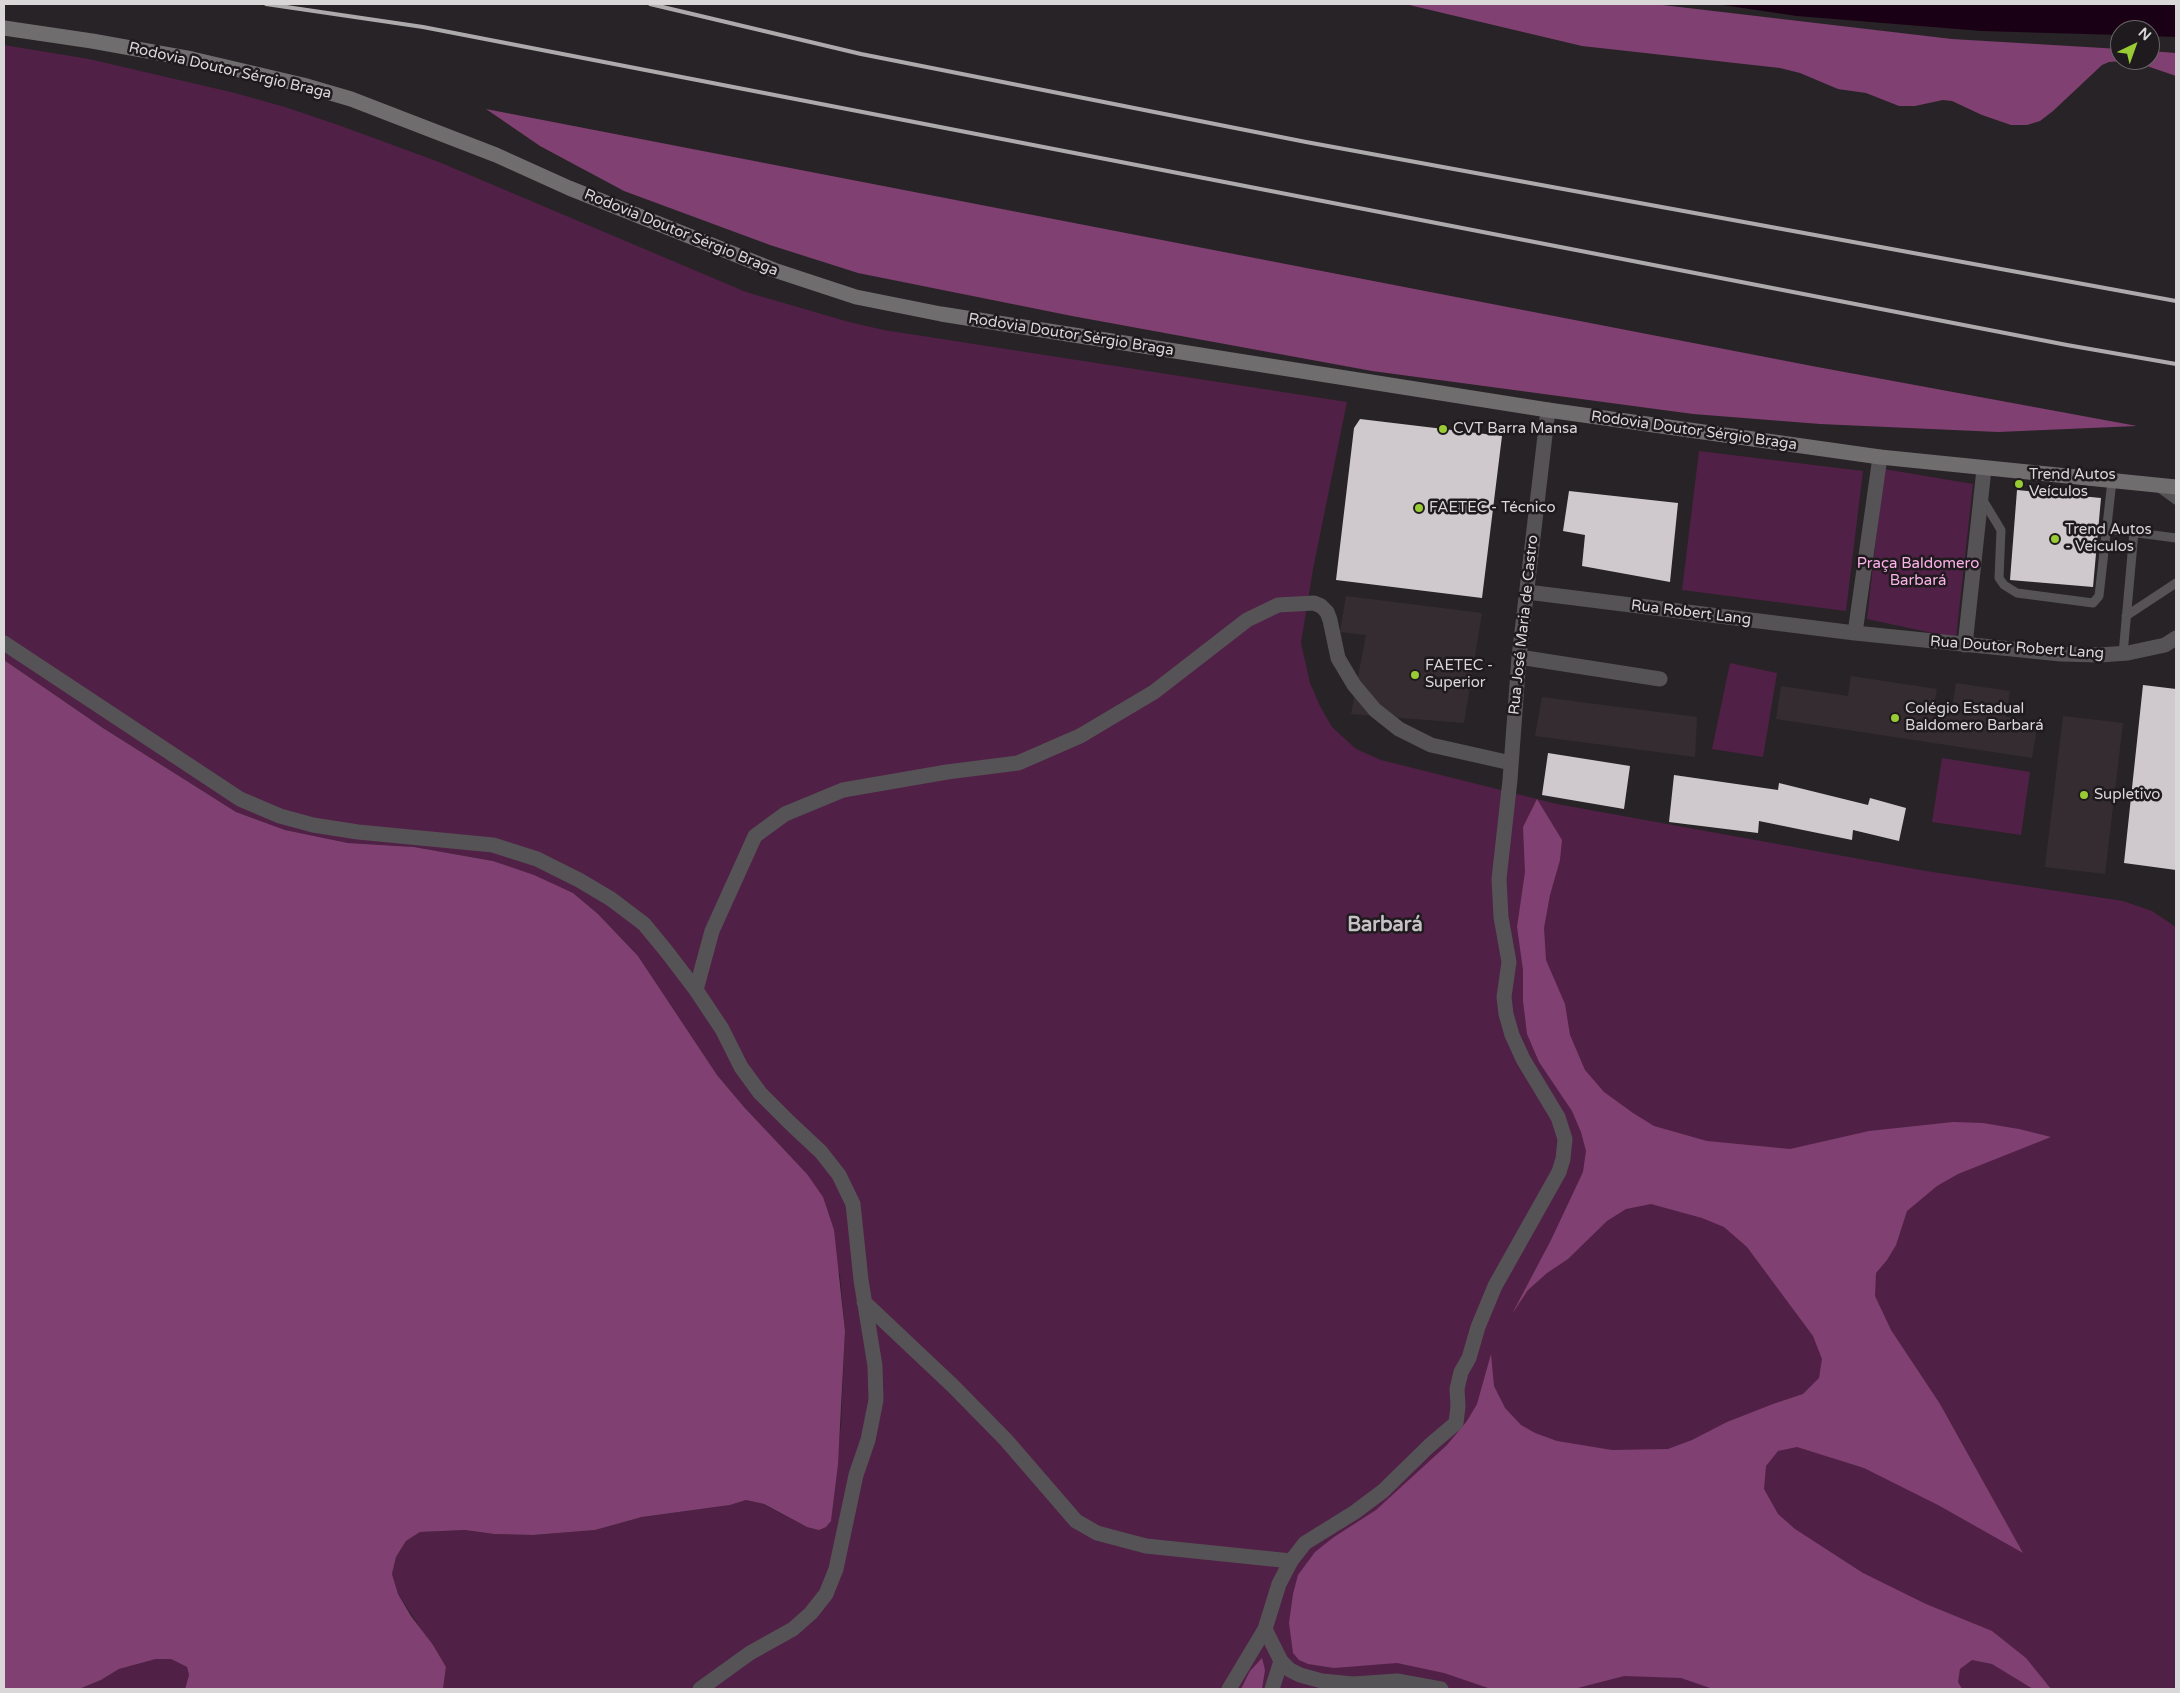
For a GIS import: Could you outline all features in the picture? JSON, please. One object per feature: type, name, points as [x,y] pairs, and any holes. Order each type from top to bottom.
[{"type":"main road","name":"Rodovia Doutor Sérgio Braga","points":[[4,28],[192,59],[295,83],[352,99],[496,155],[570,188],[774,270],[856,297],[941,314],[1548,410],[1880,457],[2176,487]]},
{"type":"street","name":"Rua José Maria de Castro","points":[[1229,1689],[1264,1629],[1280,1584],[1291,1561],[1305,1543],[1355,1512],[1383,1491],[1429,1446],[1456,1423],[1457,1389],[1461,1372],[1469,1358],[1478,1327],[1495,1286],[1559,1172],[1563,1159],[1564,1139],[1558,1117],[1523,1059],[1512,1035],[1506,1014],[1504,997],[1509,962],[1501,918],[1499,879],[1510,780],[1519,657],[1548,410]]},
{"type":"street","points":[[1855,633],[1880,457]]},
{"type":"street","points":[[1965,645],[1984,469]]},
{"type":"street","name":"Rua Robert Lang","points":[[1527,592],[1855,633]]},
{"type":"street","points":[[696,990],[712,931],[756,836],[785,814],[843,790],[947,772],[1018,763],[1080,736],[1154,692],[1247,620],[1278,605],[1307,603],[1321,606],[1327,612],[1338,658],[1354,685],[1375,710],[1399,729],[1431,745],[1511,763]]},
{"type":"street","name":"Rua Doutor Robert Lang","points":[[1855,633],[2061,654],[2123,654],[2165,645],[2176,638]]},
{"type":"street","points":[[4,643],[240,799],[280,816],[313,825],[358,832],[493,844],[537,859],[611,899],[644,924],[696,990],[722,1029],[741,1067],[760,1093],[821,1152],[839,1175],[853,1204],[864,1302],[874,1366],[876,1400],[868,1440],[856,1475],[836,1568],[826,1594],[811,1613],[793,1629],[750,1653],[700,1689]]},
{"type":"street","points":[[1519,657],[1660,679]]},
{"type":"street","points":[[864,1302],[953,1386],[1006,1440],[1076,1521],[1097,1533],[1146,1546],[1291,1561]]},
{"type":"street","points":[[1264,1629],[1281,1661],[1290,1670],[1322,1681],[1353,1684],[1396,1681],[1440,1689]]},
{"type":"street","points":[[1272,1689],[1281,1661]]},
{"type":"lane","points":[[1981,497],[2002,533],[2000,581],[2006,588],[2017,594],[2090,604],[2096,602],[2099,596],[2112,481]]},
{"type":"lane","points":[[2155,485],[2176,500]]},
{"type":"lane","points":[[2106,529],[2176,538]]},
{"type":"lane","points":[[2123,654],[2134,532]]},
{"type":"lane","points":[[2126,616],[2176,583]]},
{"type":"shaded area","points":[[1405,4],[1654,4],[1952,39],[2110,48],[2110,62],[2102,65],[2040,121],[2027,125],[2011,125],[1982,115],[1952,101],[1943,100],[1915,106],[1899,106],[1866,93],[1838,89],[1800,73],[1780,68],[1582,46]]},
{"type":"shaded area","points":[[1716,4],[2176,4],[2176,37],[2160,36],[2160,20],[2110,20],[2110,35],[1982,31],[1797,16]]},
{"type":"shaded area","points":[[2160,52],[2176,53],[2176,76],[2158,70],[2160,70]]},
{"type":"shaded area","points":[[486,109],[1812,366],[2137,426],[1998,432],[1820,424],[1693,414],[1372,371],[1072,316],[858,273],[770,245],[624,191],[540,146]]},
{"type":"shaded area","name":"FAETEC - Superior","points":[[1346,596],[1482,613],[1464,723],[1351,714],[1366,635],[1340,632]]},
{"type":"shaded area","points":[[4,660],[103,728],[236,812],[285,830],[348,843],[414,847],[493,861],[534,875],[573,893],[598,914],[638,956],[717,1075],[744,1107],[807,1174],[823,1197],[834,1230],[845,1331],[838,1464],[831,1521],[826,1527],[819,1530],[807,1527],[764,1504],[746,1500],[730,1505],[642,1517],[595,1530],[533,1535],[494,1534],[465,1530],[420,1532],[406,1541],[396,1557],[392,1574],[398,1594],[446,1667],[443,1689],[185,1689],[189,1675],[187,1667],[171,1659],[156,1659],[119,1669],[101,1680],[79,1689],[4,1689]]},
{"type":"shaded area","name":"Colégio Estadual Baldomero Barbará","points":[[1851,676],[1937,689],[1934,705],[1952,708],[1956,683],[2010,691],[2006,717],[2038,722],[2032,758],[1776,719],[1781,686],[1848,696]]},
{"type":"shaded area","points":[[1542,697],[1697,717],[1695,757],[1535,736]]},
{"type":"shaded area","name":"Supletivo","points":[[2063,716],[2123,723],[2105,874],[2045,867]]},
{"type":"shaded area","points":[[1537,799],[1562,840],[1560,860],[1550,895],[1544,928],[1546,960],[1565,1004],[1570,1035],[1585,1070],[1604,1092],[1633,1113],[1654,1126],[1707,1141],[1790,1149],[1869,1131],[1953,1122],[1983,1123],[2051,1137],[1958,1174],[1937,1186],[1907,1211],[1896,1245],[1876,1273],[1875,1296],[1891,1330],[1940,1404],[2023,1553],[1938,1505],[1864,1468],[1797,1447],[1778,1451],[1766,1466],[1764,1489],[1778,1514],[1795,1529],[1863,1573],[1926,1604],[1992,1631],[2026,1658],[2051,1689],[2033,1689],[1992,1664],[1972,1660],[1960,1669],[1958,1682],[1962,1689],[1713,1689],[1681,1678],[1624,1676],[1574,1689],[1491,1689],[1444,1673],[1397,1663],[1334,1668],[1308,1664],[1299,1660],[1293,1653],[1289,1623],[1298,1575],[1315,1552],[1334,1537],[1376,1510],[1447,1445],[1467,1421],[1477,1404],[1491,1354],[1494,1386],[1505,1408],[1521,1425],[1535,1433],[1557,1441],[1612,1450],[1668,1449],[1692,1440],[1727,1422],[1803,1394],[1819,1378],[1822,1359],[1813,1336],[1747,1247],[1724,1227],[1702,1218],[1651,1204],[1626,1209],[1607,1221],[1568,1259],[1547,1273],[1528,1290],[1512,1314],[1551,1240],[1583,1172],[1586,1151],[1581,1132],[1572,1111],[1539,1062],[1527,1034],[1523,1001],[1523,970],[1517,927],[1525,872],[1523,827]]},
{"type":"shaded area","points":[[1262,1658],[1265,1670],[1262,1689],[1241,1689],[1250,1671]]},
{"type":"green space","points":[[4,45],[89,59],[235,93],[285,107],[439,162],[746,292],[849,322],[884,330],[1347,402],[1313,569],[1301,643],[1310,683],[1320,706],[1332,727],[1356,749],[1381,760],[1557,804],[1926,871],[2123,901],[2152,911],[2173,925],[2176,928],[2176,1689],[443,1689],[446,1667],[398,1594],[392,1574],[396,1557],[406,1541],[420,1532],[465,1530],[494,1534],[533,1535],[595,1530],[642,1517],[730,1505],[746,1500],[763,1504],[807,1527],[831,1520],[841,1425],[845,1331],[840,1276],[807,1174],[744,1107],[717,1075],[638,956],[598,914],[573,893],[493,861],[414,847],[348,843],[285,830],[236,812],[103,728],[4,660]]},
{"type":"green space","points":[[1699,451],[1863,471],[1846,611],[1682,590]]},
{"type":"green space","name":"Praça Baldomero Barbará","points":[[1884,469],[1973,484],[1956,638],[1867,619]]},
{"type":"green space","points":[[1730,663],[1777,673],[1763,757],[1712,749]]},
{"type":"green space","points":[[1942,758],[2030,772],[2021,835],[1932,822]]},
{"type":"green space","points":[[156,1659],[172,1659],[187,1667],[189,1675],[185,1689],[79,1689],[101,1680],[119,1669]]},
{"type":"building","name":"FAETEC - Técnico","points":[[1360,419],[1502,436],[1482,598],[1336,580],[1354,428]]},
{"type":"building","name":"Trend Autos - Veículos","points":[[2017,490],[2101,498],[2093,587],[2010,580]]},
{"type":"building","points":[[1569,491],[1678,503],[1670,582],[1582,566],[1585,535],[1563,531]]},
{"type":"building","points":[[2143,685],[2176,689],[2176,870],[2124,863]]},
{"type":"building","points":[[1548,753],[1630,766],[1624,809],[1542,795]]},
{"type":"building","points":[[1674,775],[1778,790],[1779,783],[1868,805],[1870,798],[1906,808],[1899,841],[1853,830],[1852,840],[1759,821],[1758,833],[1669,822]]},
{"type":"railway","points":[[266,4],[423,27],[2067,345],[2176,364]]},
{"type":"railway","points":[[650,4],[861,54],[1306,142],[2176,301]]},
{"type":"place","name":"CVT Barra Mansa","points":[[1443,429]]},
{"type":"place","name":"Trend Autos Veículos","points":[[2019,484]]},
{"type":"place","name":"FAETEC - Técnico","points":[[1419,508]]},
{"type":"place","name":"Trend Autos - Veículos","points":[[2055,539]]},
{"type":"place","name":"FAETEC - Superior","points":[[1415,675]]},
{"type":"place","name":"Colégio Estadual Baldomero Barbará","points":[[1895,718]]},
{"type":"place","name":"Supletivo","points":[[2084,795]]},
{"type":"district","name":"Barbará","points":[[1385,926]]}]
